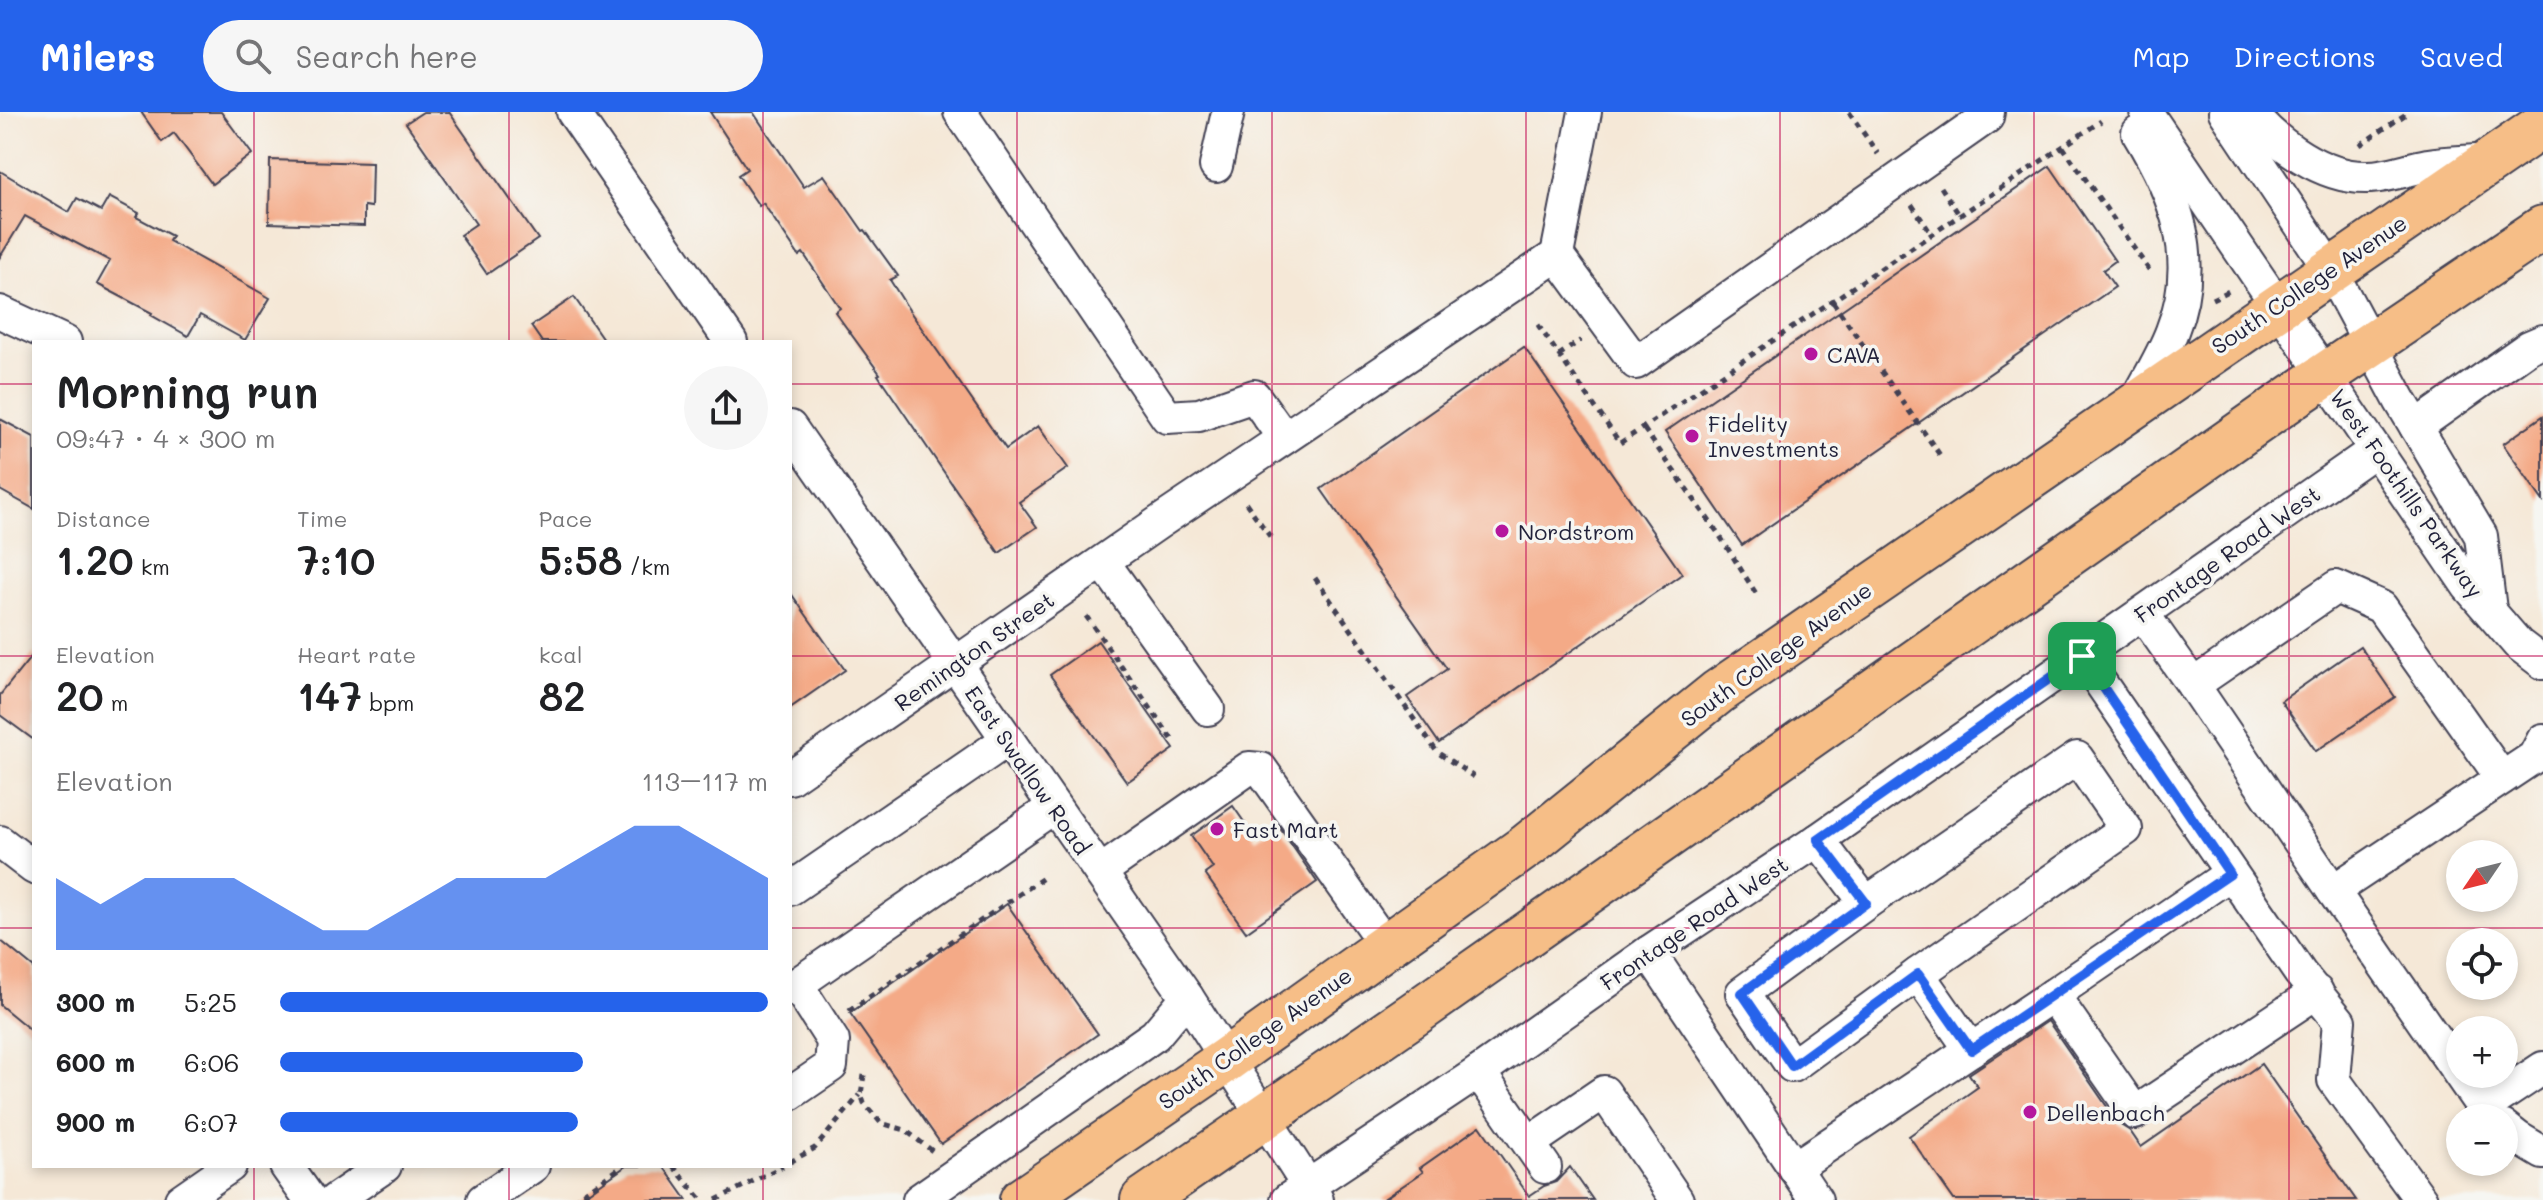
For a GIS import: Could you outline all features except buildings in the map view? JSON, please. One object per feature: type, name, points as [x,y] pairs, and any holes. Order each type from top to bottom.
[{"type":"highway","name":"South College Avenue","points":[[1022,1200],[1226,1060],[1528,845],[1718,692],[2278,304],[2543,125]]},
{"type":"highway","points":[[1143,1200],[2325,376],[2543,228]]},
{"type":"street","points":[[573,112],[730,340]]},
{"type":"street","points":[[960,112],[1167,417],[1199,415],[1254,396],[1284,438]]},
{"type":"street","points":[[1216,166],[1228,112]]},
{"type":"street","points":[[1585,112],[1557,255],[1636,363],[1987,117],[1988,112]]},
{"type":"street","name":"West Foothills Parkway","points":[[2146,112],[2468,586],[2518,644],[2542,661]]},
{"type":"street","name":"West Foothills Parkway","points":[[2225,112],[2330,269],[2416,427],[2481,536],[2490,610]]},
{"type":"street","points":[[2250,112],[2267,133],[2317,166],[2355,177],[2394,174],[2429,165],[2490,160]]},
{"type":"street","points":[[2115,117],[2131,122],[2156,162],[2176,212],[2187,260],[2183,295],[2172,331],[2135,404]]},
{"type":"street","name":"Remington Street","points":[[792,777],[1158,523],[1557,255]]},
{"type":"street","points":[[0,312],[61,340]]},
{"type":"street","points":[[2416,427],[2538,351]]},
{"type":"street","name":"East Swallow Road","points":[[792,430],[1187,997],[1262,1117],[1304,1195]]},
{"type":"street","name":"Frontage Road West","points":[[1304,1195],[1649,952],[1818,840],[2375,450]]},
{"type":"street","points":[[1103,562],[1208,709]]},
{"type":"street","points":[[2193,685],[2336,587],[2381,607],[2502,778]]},
{"type":"street","points":[[2143,614],[2484,1104]]},
{"type":"street","points":[[2082,656],[2230,874],[2300,973],[2339,1021],[2334,1080],[2421,1200]]},
{"type":"street","points":[[792,888],[1007,740]]},
{"type":"street","points":[[2333,891],[2534,757],[2543,740]]},
{"type":"street","points":[[2077,758],[2126,829],[1918,974],[1792,1066],[1742,993],[1866,903],[2077,758]]},
{"type":"street","points":[[1100,872],[1249,768],[1261,769],[1386,946]]},
{"type":"street","points":[[792,1093],[831,1066],[833,1041],[793,987],[1054,807]]},
{"type":"street","points":[[1818,840],[1866,903]]},
{"type":"street","points":[[0,842],[32,866]]},
{"type":"street","points":[[1794,1168],[2230,874]]},
{"type":"street","points":[[1649,952],[1816,1200]]},
{"type":"street","points":[[1918,974],[1971,1050]]},
{"type":"street","points":[[2053,995],[2135,1113],[2317,992]]},
{"type":"street","points":[[919,1200],[1155,1035],[1187,997]]},
{"type":"street","points":[[2508,1104],[2543,1068]]},
{"type":"street","points":[[1479,1072],[1537,1155],[1604,1092],[1677,1200]]},
{"type":"street","points":[[2518,1138],[2543,1153]]},
{"type":"street","points":[[181,1200],[227,1168]]},
{"type":"street","points":[[287,1168],[310,1200]]},
{"type":"street","points":[[335,1200],[382,1168]]},
{"type":"street","points":[[483,1200],[530,1168]]},
{"type":"path","points":[[1849,112],[1886,164]]},
{"type":"path","points":[[2357,157],[2361,144],[2409,112]]},
{"type":"path","points":[[1538,325],[1620,443],[2063,147],[2115,117]]},
{"type":"path","points":[[2063,147],[2139,255]]},
{"type":"path","points":[[1935,179],[1960,216]]},
{"type":"path","points":[[1909,201],[1932,235]]},
{"type":"path","points":[[1833,302],[1942,458]]},
{"type":"path","points":[[1559,355],[1590,333]]},
{"type":"path","points":[[1644,429],[1718,533],[1757,595]]},
{"type":"path","points":[[1243,499],[1274,542]]},
{"type":"path","points":[[1315,578],[1437,752],[1474,777]]},
{"type":"path","points":[[1086,616],[1172,739]]},
{"type":"path","points":[[844,1015],[1046,876]]},
{"type":"path","points":[[865,1070],[861,1094],[864,1103],[881,1123],[905,1130],[936,1154]]},
{"type":"path","points":[[792,1161],[815,1148],[861,1094]]},
{"type":"path","points":[[573,1200],[620,1168]]},
{"type":"path","points":[[675,1168],[702,1200]]},
{"type":"path","points":[[716,1200],[779,1168]]},
{"type":"place","name":"CAVA","points":[[1811,354]]},
{"type":"place","name":"Fidelity Investments","points":[[1692,436]]},
{"type":"place","name":"Nordstrom","points":[[1502,531]]},
{"type":"place","name":"Fast Mart","points":[[1217,829]]},
{"type":"place","name":"Dellenbach","points":[[2030,1112]]},
{"type":"route","points":[[2082,656],[2230,874],[1971,1050],[1918,974],[1792,1066],[1742,993],[1866,903],[1818,840],[2082,656]]}]
